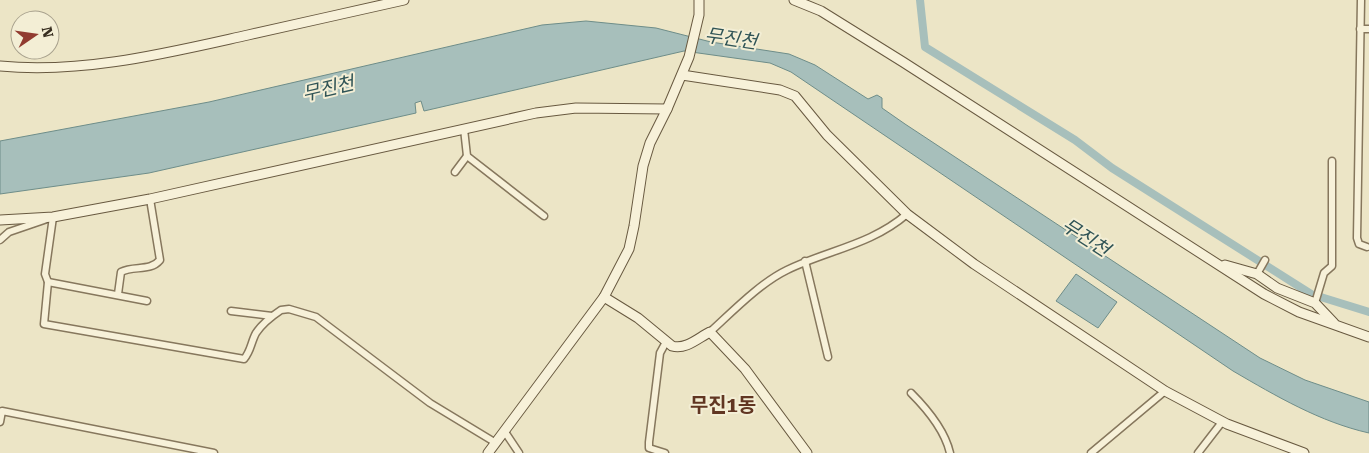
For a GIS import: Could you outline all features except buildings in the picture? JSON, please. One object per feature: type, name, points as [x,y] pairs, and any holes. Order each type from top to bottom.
[{"type":"street","points":[[0,66],[22,68],[80,65],[157,55],[404,0]]},
{"type":"street","points":[[488,453],[604,297],[629,248],[643,166],[650,143],[689,57],[700,0]]},
{"type":"street","points":[[794,0],[821,12],[903,62],[1264,294],[1300,312],[1369,337]]},
{"type":"street","points":[[1361,0],[1357,238],[1359,244],[1367,247]]},
{"type":"street","points":[[1360,29],[1369,29]]},
{"type":"street","points":[[682,75],[780,90],[795,96],[834,142],[907,214],[974,264],[1165,391],[1222,422],[1304,453]]},
{"type":"street","points":[[0,220],[53,217],[150,199],[536,113],[576,108],[667,109]]},
{"type":"street","points":[[464,129],[468,156],[544,216]]},
{"type":"street","points":[[454,172],[468,156]]},
{"type":"street","points":[[1316,301],[1324,273],[1332,266],[1332,161]]},
{"type":"street","points":[[118,294],[122,272],[131,268],[148,268],[160,260],[150,199]]},
{"type":"street","points":[[604,297],[638,318],[666,342],[679,348],[710,332],[775,276],[805,261],[880,234],[907,214]]},
{"type":"street","points":[[0,240],[9,232],[32,226],[53,217]]},
{"type":"street","points":[[53,217],[44,274],[48,282],[44,324],[244,360],[250,353],[255,334],[272,316],[281,310],[289,309],[316,317],[430,404],[496,443]]},
{"type":"street","points":[[1258,272],[1265,260]]},
{"type":"street","points":[[805,261],[828,357]]},
{"type":"street","points":[[1214,262],[1258,272],[1277,288],[1316,301],[1336,325]]},
{"type":"street","points":[[48,282],[147,301]]},
{"type":"street","points":[[232,311],[272,316]]},
{"type":"street","points":[[710,332],[745,369],[807,453]]},
{"type":"street","points":[[665,453],[647,450],[660,353],[666,342]]},
{"type":"street","points":[[1091,453],[1165,391]]},
{"type":"street","points":[[911,393],[921,402],[943,434],[950,453]]},
{"type":"street","points":[[0,422],[2,411],[214,453]]},
{"type":"street","points":[[1198,453],[1222,422]]},
{"type":"street","points":[[505,432],[519,453]]},
{"type":"water","name":"무진천","points":[[586,21],[656,28],[711,42],[789,54],[815,65],[868,99],[877,95],[882,98],[882,108],[905,124],[1260,358],[1305,380],[1369,402],[1369,433],[1316,415],[1282,399],[1233,371],[791,72],[770,63],[684,51],[424,111],[421,101],[415,103],[416,113],[149,173],[0,194],[0,141],[209,102],[542,25]]},
{"type":"water","points":[[1076,274],[1117,302],[1098,328],[1056,301]]},
{"type":"waterway","points":[[920,0],[925,47],[1075,140],[1112,168],[1311,294],[1369,312]]},
{"type":"district","name":"무진1동","points":[[723,405]]}]
